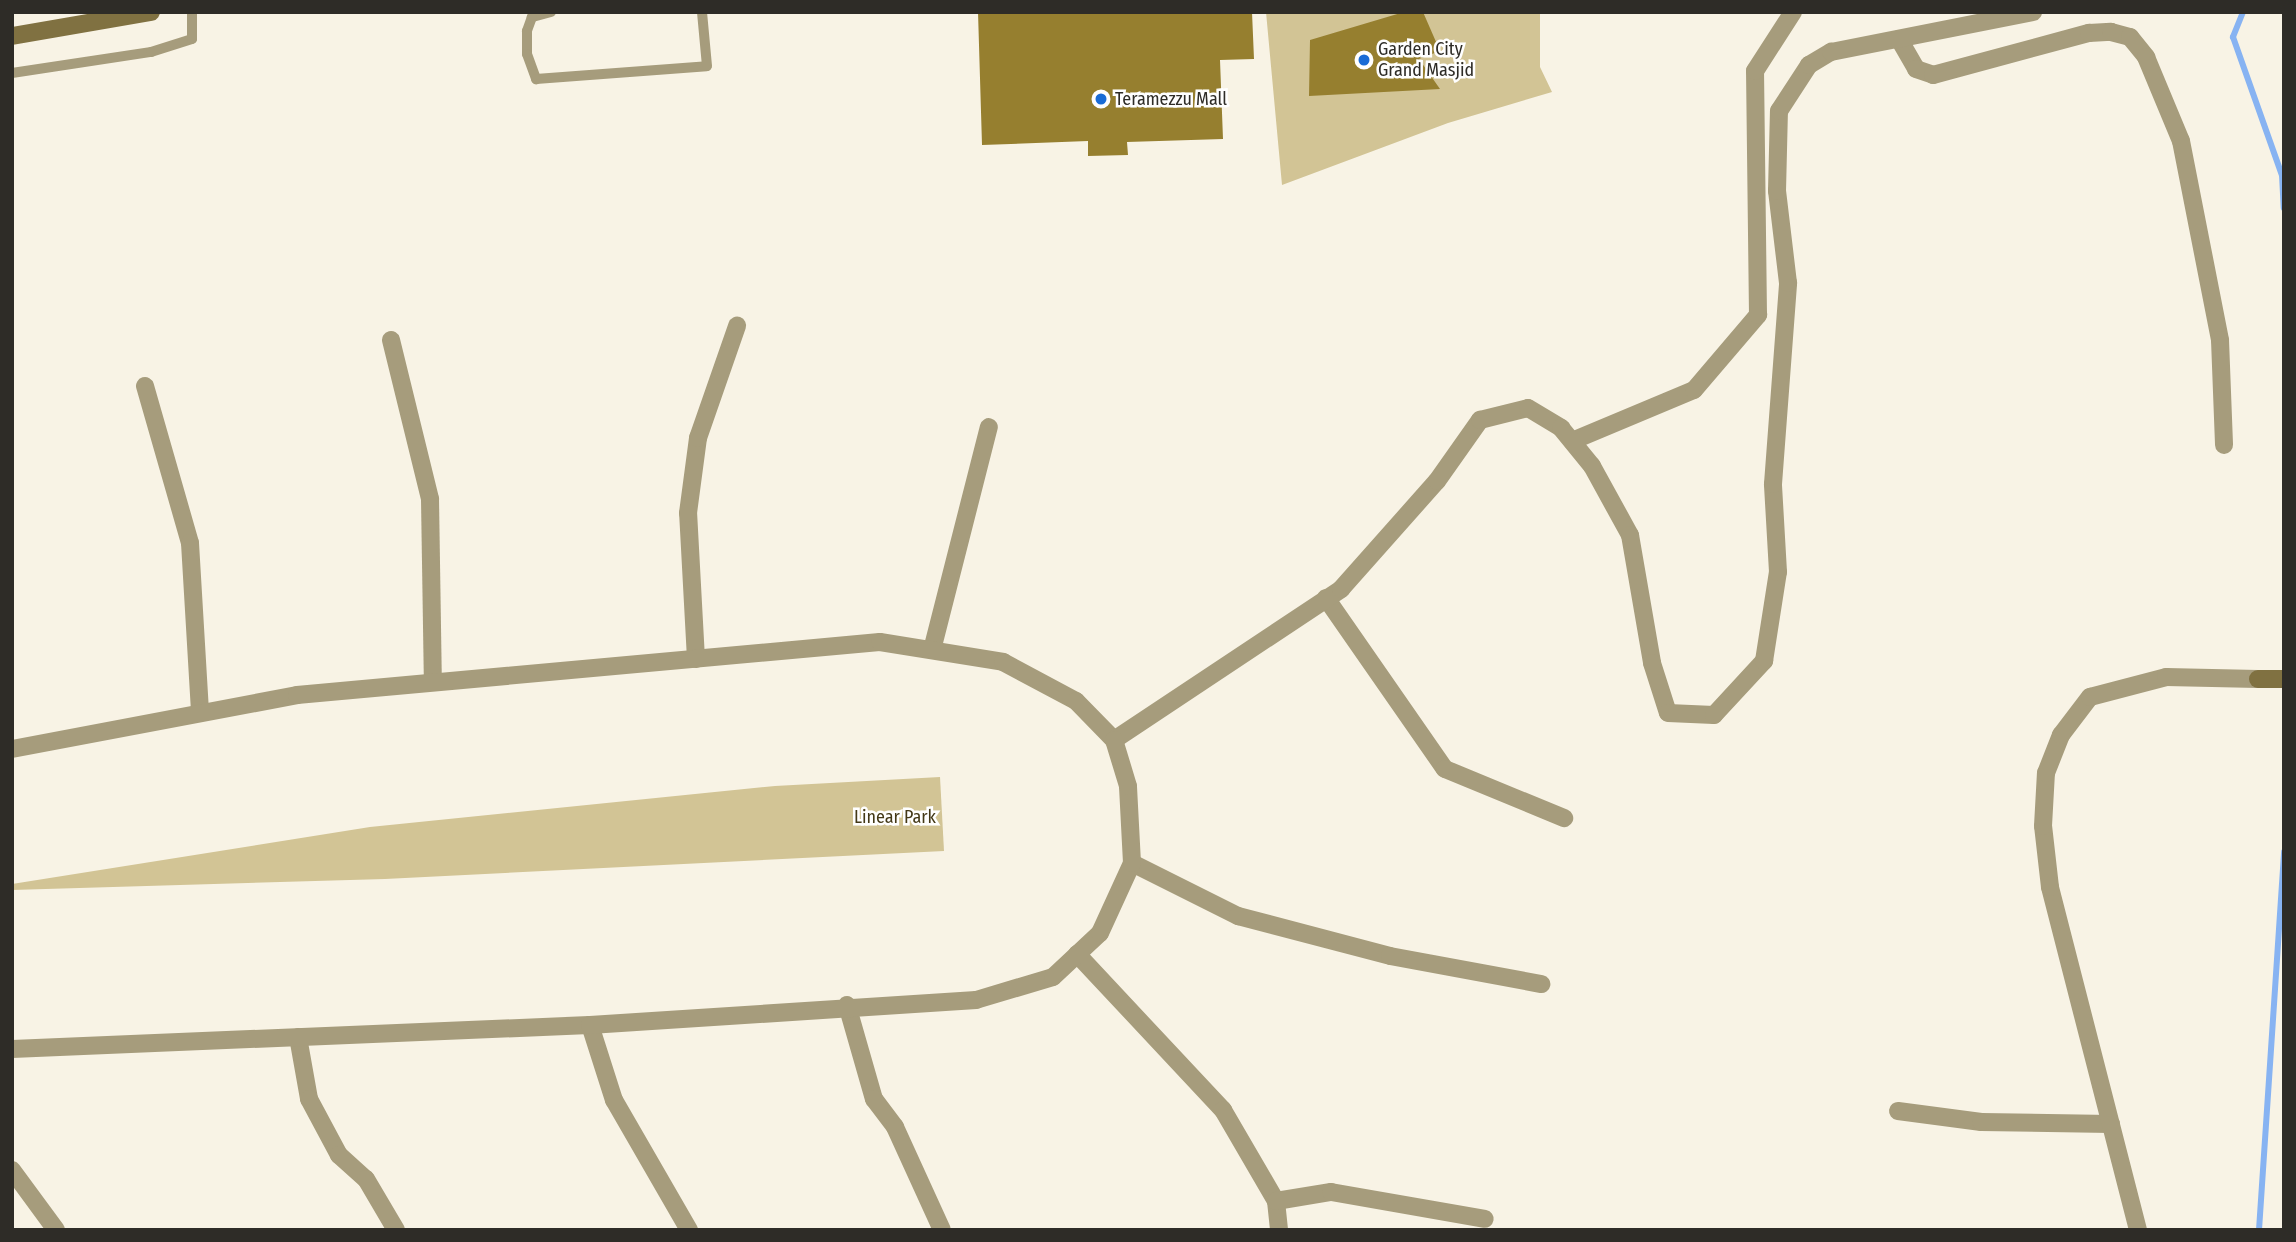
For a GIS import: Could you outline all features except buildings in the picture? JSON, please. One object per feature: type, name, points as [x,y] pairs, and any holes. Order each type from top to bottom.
[{"type":"street","points":[[12,36],[151,12]]},
{"type":"street","points":[[1572,441],[1694,390],[1758,315],[1755,71],[1793,12]]},
{"type":"street","points":[[1114,740],[1340,589],[1437,481],[1480,420],[1528,408],[1561,428],[1572,441],[1592,466],[1630,534],[1652,663],[1668,713],[1714,715],[1764,661],[1778,572],[1773,484],[1788,282],[1777,191],[1779,111],[1809,65],[1831,52],[1899,38],[1954,32],[2033,12]]},
{"type":"street","points":[[1899,38],[1916,69],[1933,75],[2089,33],[2111,32],[2130,37],[2146,57],[2181,141],[2220,340],[2224,445]]},
{"type":"street","points":[[696,659],[688,513],[698,438],[737,326]]},
{"type":"street","points":[[391,340],[430,499],[432,682]]},
{"type":"street","points":[[145,386],[190,543],[200,713]]},
{"type":"street","points":[[932,650],[989,427]]},
{"type":"street","points":[[1326,598],[1445,769],[1564,818]]},
{"type":"street","points":[[12,749],[297,695],[880,642],[1003,662],[1076,701],[1114,740],[1128,786],[1132,863],[1100,933],[1053,977],[976,1000],[846,1005],[590,1025],[12,1049]]},
{"type":"street","points":[[2138,1230],[2049,887],[2043,826],[2046,773],[2060,735],[2091,697],[2166,677],[2284,679]]},
{"type":"street","points":[[1132,863],[1238,916],[1390,956],[1541,984]]},
{"type":"street","points":[[1077,954],[1223,1110],[1276,1201],[1279,1230]]},
{"type":"street","points":[[846,1005],[874,1099],[895,1127],[942,1230]]},
{"type":"street","points":[[590,1025],[614,1100],[689,1230]]},
{"type":"street","points":[[298,1037],[309,1100],[339,1155],[366,1179],[396,1230]]},
{"type":"street","points":[[1898,1111],[1981,1122],[2111,1124]]},
{"type":"street","points":[[12,1170],[56,1230]]},
{"type":"street","points":[[1276,1201],[1331,1192],[1485,1219]]},
{"type":"lane","points":[[12,73],[151,52],[192,39],[192,12]]},
{"type":"lane","points":[[551,12],[532,17],[527,31],[527,54],[536,79],[707,66],[702,12]]},
{"type":"green space","points":[[1266,12],[1540,12],[1540,67],[1552,92],[1448,123],[1282,185]]},
{"type":"green space","name":"Linear Park","points":[[940,777],[944,851],[385,879],[12,890],[12,884],[370,827],[775,786]]},
{"type":"waterway","points":[[2243,12],[2233,37],[2282,175],[2284,208]]},
{"type":"waterway","points":[[2259,1230],[2284,852]]},
{"type":"place","name":"Garden City Grand Masjid","points":[[1364,60]]},
{"type":"place","name":"Teramezzu Mall","points":[[1101,99]]}]
